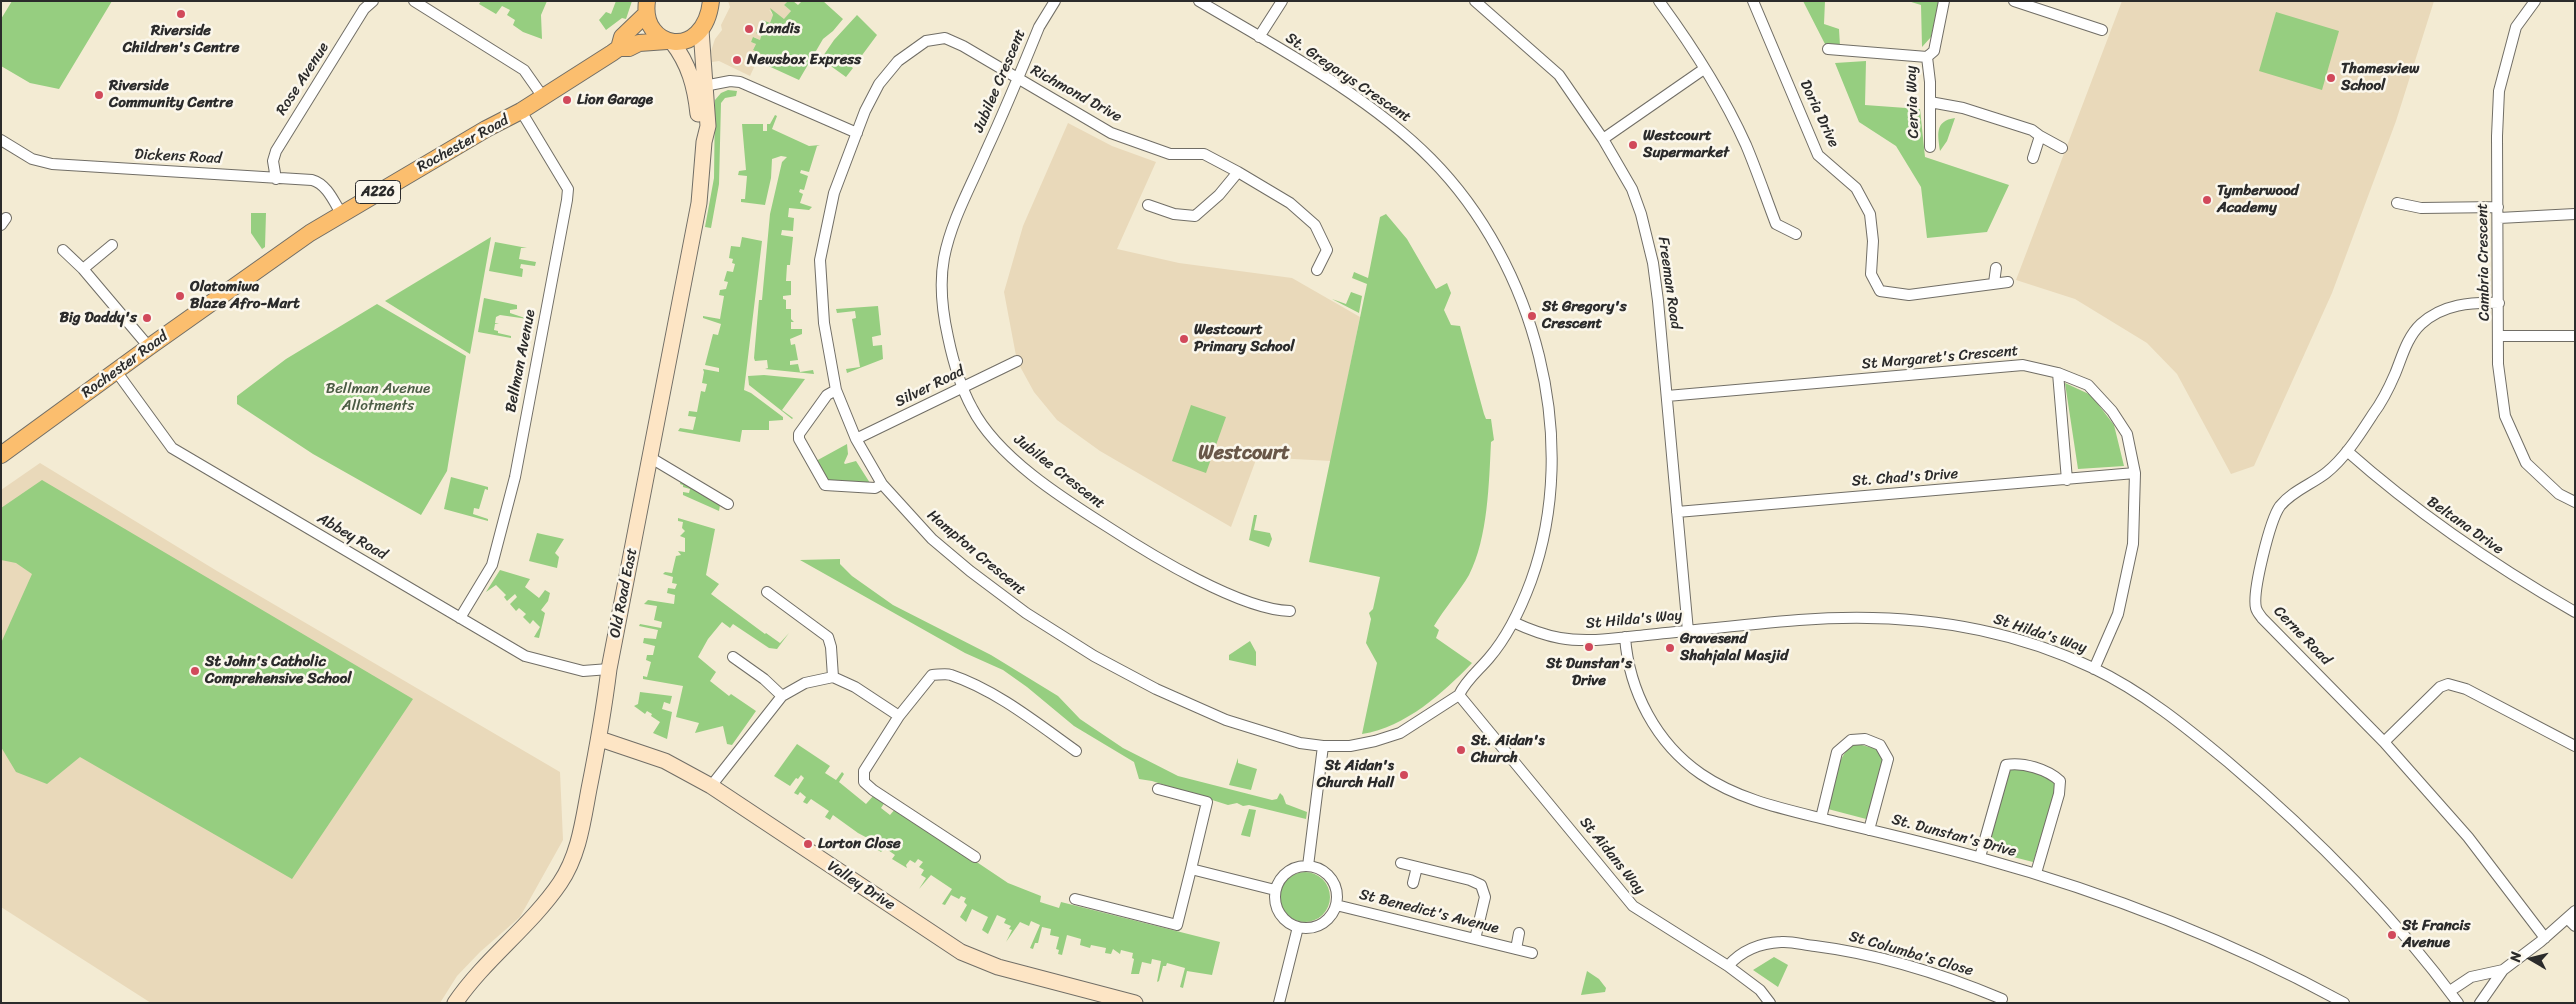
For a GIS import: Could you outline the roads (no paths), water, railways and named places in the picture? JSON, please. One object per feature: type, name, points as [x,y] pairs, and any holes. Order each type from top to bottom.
[{"type":"main road","points":[[619,48],[689,39],[701,30],[708,17],[711,1]]},
{"type":"main road","name":"Rochester Road","points":[[1,455],[149,346],[310,233],[521,111],[619,48],[622,37],[646,8]]},
{"type":"main road","name":"A226","points":[[646,8],[652,28],[669,41]]},
{"type":"main road","name":"Old Road East","points":[[454,1003],[488,960],[528,921],[560,882],[578,846],[600,739],[609,669],[699,203],[704,142],[708,126],[700,86],[701,30]]},
{"type":"main road","name":"Old Road East","points":[[669,41],[686,63],[700,86]]},
{"type":"main road","name":"Valley Drive","points":[[600,739],[665,761],[711,786],[961,952],[998,967],[1135,1003]]},
{"type":"street","name":"Rose Avenue","points":[[276,179],[273,157],[288,129],[356,21],[373,1]]},
{"type":"street","points":[[414,1],[527,72],[543,97]]},
{"type":"street","name":"Jubilee Crescent","points":[[1055,1],[1039,28],[958,213],[944,258],[940,302],[953,360],[963,387],[972,409],[1001,445],[1034,475],[1081,510],[1160,559],[1230,594],[1271,610],[1290,611]]},
{"type":"street","name":"St. Gregorys Crescent","points":[[1200,1],[1368,107],[1432,159],[1469,205],[1502,258],[1519,292],[1536,345],[1546,389],[1551,435],[1551,479],[1541,551],[1525,598],[1513,622],[1490,657],[1466,683],[1459,695]]},
{"type":"street","points":[[1259,37],[1282,1]]},
{"type":"street","name":"Freeman Road","points":[[1475,1],[1559,75],[1603,139],[1632,189],[1649,241],[1658,301],[1688,631]]},
{"type":"street","points":[[1659,1],[1694,50],[1725,103],[1746,146],[1776,224],[1796,234]]},
{"type":"street","name":"Doria Drive","points":[[1753,1],[1818,155],[1856,188],[1870,214],[1873,241],[1871,274],[1880,291],[1909,295],[2008,282]]},
{"type":"street","name":"Cervia Way","points":[[1930,146],[1930,102],[1926,57],[1934,51],[1944,1]]},
{"type":"street","points":[[2014,1],[2102,30]]},
{"type":"street","name":"Cambria Crescent","points":[[2535,1],[2516,27],[2499,91],[2500,336],[2498,364],[2505,416],[2526,463],[2559,494],[2575,502]]},
{"type":"street","name":"Hampton Crescent","points":[[1018,78],[963,46],[945,38],[926,41],[898,61],[879,84],[856,133],[834,193],[820,260],[824,323],[836,390],[856,439],[882,484],[920,528],[992,588],[1060,636],[1156,689],[1219,717],[1300,743],[1323,746]]},
{"type":"street","points":[[1828,49],[1926,57]]},
{"type":"street","points":[[1603,139],[1704,69]]},
{"type":"street","name":"Richmond Drive","points":[[1018,78],[1111,133],[1170,154],[1204,154],[1290,203],[1315,225],[1327,250],[1317,270]]},
{"type":"street","points":[[700,86],[730,81],[740,82],[856,133]]},
{"type":"street","points":[[1930,102],[1982,114],[2032,130],[2062,148]]},
{"type":"street","name":"Bellman Avenue","points":[[460,618],[492,565],[515,477],[567,200],[568,189],[521,111]]},
{"type":"street","points":[[2033,158],[2040,136]]},
{"type":"street","name":"Dickens Road","points":[[1,140],[35,160],[52,164],[319,182],[328,192],[342,215]]},
{"type":"street","points":[[1148,205],[1174,214],[1195,216],[1219,195],[1238,172]]},
{"type":"street","points":[[2397,203],[2421,208],[2498,207]]},
{"type":"street","points":[[2499,218],[2575,214]]},
{"type":"street","points":[[83,269],[112,245]]},
{"type":"street","points":[[63,250],[83,269],[149,346]]},
{"type":"street","points":[[1994,283],[1996,268]]},
{"type":"street","name":"Cerne Road","points":[[2499,303],[2473,302],[2453,306],[2436,314],[2421,325],[2410,339],[2374,414],[2347,451],[2325,474],[2286,500],[2277,512],[2255,595],[2256,610],[2384,742],[2468,836],[2545,938]]},
{"type":"street","points":[[2500,336],[2575,336]]},
{"type":"street","name":"Silver Road","points":[[856,439],[1017,361]]},
{"type":"street","name":"St Margaret's Crescent","points":[[1667,396],[2023,366],[2058,373],[2088,385],[2112,411],[2127,434],[2135,473],[2133,544],[2118,614],[2094,669]]},
{"type":"street","name":"Abbey Road","points":[[116,371],[172,448],[531,658],[586,672],[609,669]]},
{"type":"street","points":[[2058,373],[2067,480]]},
{"type":"street","points":[[836,390],[828,395],[798,434],[799,439],[825,485],[875,488],[882,484]]},
{"type":"street","name":"Beltana Drive","points":[[2347,451],[2414,508],[2452,536],[2496,566],[2575,612]]},
{"type":"street","points":[[651,458],[728,504]]},
{"type":"street","name":"St. Chad's Drive","points":[[1677,512],[2135,473]]},
{"type":"street","points":[[766,592],[828,637],[832,647],[833,677]]},
{"type":"street","name":"St Hilda's Way","points":[[1513,622],[1544,635],[1582,640],[1799,620],[1906,618],[1969,627],[2061,655],[2094,669],[2154,704],[2191,732],[2302,826],[2398,928],[2458,1003]]},
{"type":"street","name":"St. Dunstan's Drive","points":[[1625,637],[1630,671],[1644,706],[1660,733],[1684,761],[1703,776],[1735,794],[1821,818],[1980,857],[2036,873],[2143,909],[2256,957],[2344,1003]]},
{"type":"street","points":[[733,657],[764,679],[782,696]]},
{"type":"street","points":[[975,857],[873,790],[864,782],[864,771],[899,716],[932,675],[950,674],[995,697],[1076,751]]},
{"type":"street","points":[[711,786],[782,696],[805,684],[833,677],[855,687],[899,716]]},
{"type":"street","points":[[2384,742],[2440,687],[2448,684],[2466,689],[2575,746]]},
{"type":"street","points":[[1280,1003],[1298,927],[1287,922],[1278,911],[1274,900],[1275,890],[1286,872],[1298,867],[1308,866],[1323,746],[1363,744],[1391,736],[1409,728],[1459,695]]},
{"type":"street","name":"St Aidans Way","points":[[1459,695],[1633,906],[1728,966],[1760,990],[1770,1003]]},
{"type":"street","points":[[1821,818],[1837,752],[1850,740],[1865,739],[1880,745],[1888,759],[1869,830]]},
{"type":"street","points":[[1980,857],[2006,765],[2016,763],[2052,773],[2060,781],[2059,794],[2036,873]]},
{"type":"street","points":[[1074,900],[1176,925],[1208,802],[1158,789]]},
{"type":"street","points":[[1401,863],[1470,880],[1482,886],[1485,897],[1475,939]]},
{"type":"street","name":"St Benedict's Avenue","points":[[1298,927],[1320,925],[1333,913],[1336,905],[1336,890],[1330,878],[1322,870],[1308,866]]},
{"type":"street","points":[[1413,883],[1417,867]]},
{"type":"street","points":[[1191,869],[1275,890]]},
{"type":"street","name":"St Benedict's Avenue","points":[[1336,905],[1532,952]]},
{"type":"street","points":[[2480,1003],[2503,970],[2545,938],[2571,922],[2575,910]]},
{"type":"street","name":"St Benedict's Avenue","points":[[1516,949],[1520,932]]},
{"type":"street","name":"St Columba's Close","points":[[1728,966],[1738,954],[1750,949],[1781,942],[1829,948],[1891,961],[1964,983],[2002,999]]},
{"type":"street","points":[[2450,991],[2471,977],[2503,970]]},
{"type":"place","name":"Riverside Children's Centre","points":[[181,14]]},
{"type":"place","name":"Londis","points":[[749,29]]},
{"type":"place","name":"Newsbox Express","points":[[737,60]]},
{"type":"place","name":"Thamesview School","points":[[2331,78]]},
{"type":"place","name":"Riverside Community Centre","points":[[99,95]]},
{"type":"place","name":"Lion Garage","points":[[567,100]]},
{"type":"place","name":"Westcourt Supermarket","points":[[1633,145]]},
{"type":"place","name":"Tymberwood Academy","points":[[2207,200]]},
{"type":"place","name":"Olatomiwa Blaze Afro-Mart","points":[[180,296]]},
{"type":"place","name":"St Gregory's Crescent","points":[[1532,316]]},
{"type":"place","name":"Big Daddy's","points":[[147,318]]},
{"type":"place","name":"Westcourt Primary School","points":[[1184,339]]},
{"type":"place","name":"St Dunstan's Drive","points":[[1589,647]]},
{"type":"place","name":"Gravesend Shahjalal Masjid","points":[[1670,648]]},
{"type":"place","name":"St John's Catholic Comprehensive School","points":[[195,671]]},
{"type":"place","name":"St. Aidan's Church","points":[[1461,750]]},
{"type":"place","name":"St Aidan's Church Hall","points":[[1404,775]]},
{"type":"place","name":"Lorton Close","points":[[808,844]]},
{"type":"place","name":"St Francis Avenue","points":[[2392,935]]},
{"type":"district","name":"Westcourt","points":[[1244,454]]},
{"type":"park label","name":"Bellman Avenue Allotments","points":[[378,398]]}]
